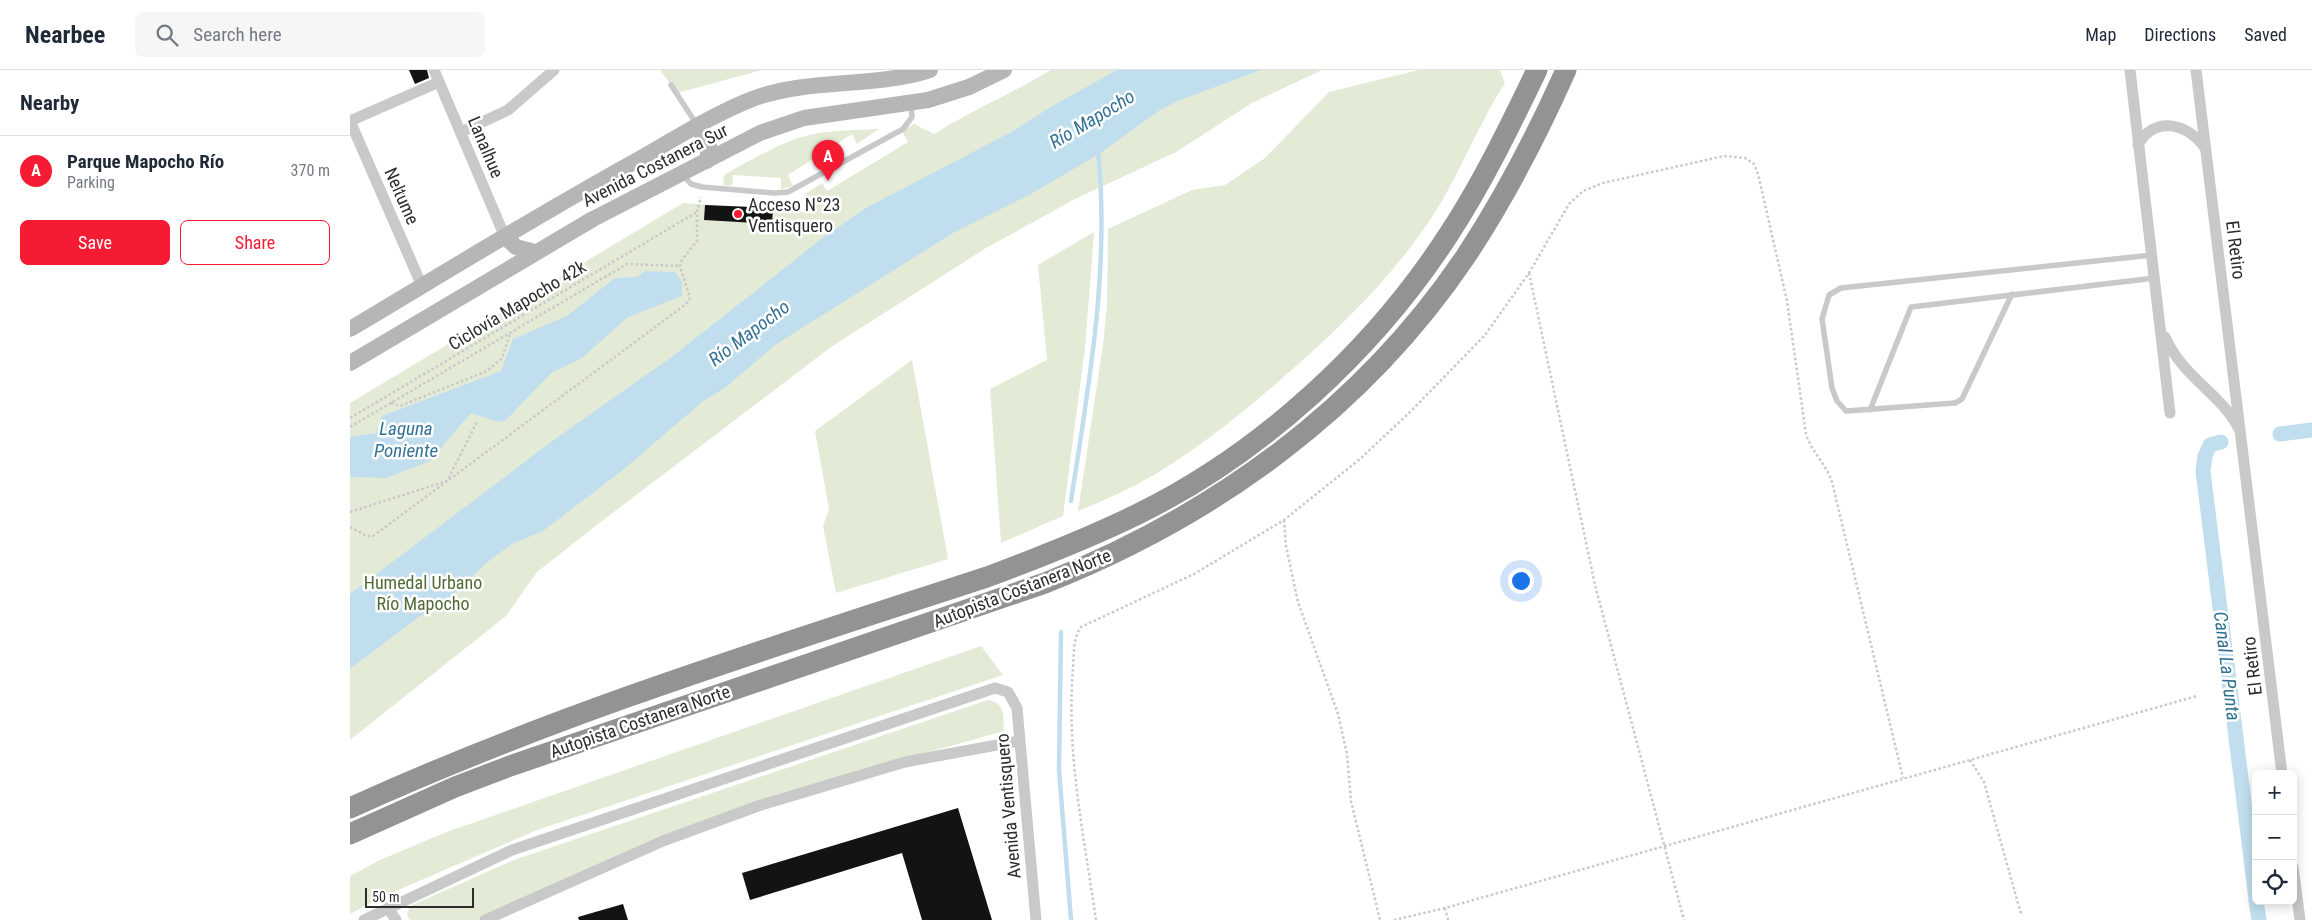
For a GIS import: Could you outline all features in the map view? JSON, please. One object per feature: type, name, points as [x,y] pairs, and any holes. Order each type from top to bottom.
[{"type":"highway","name":"Autopista Costanera Norte","points":[[350,808],[438,768],[565,719],[988,577],[1043,556],[1139,513],[1210,472],[1264,433],[1316,389],[1366,341],[1407,294],[1470,200],[1509,129],[1537,70]]},
{"type":"highway","name":"Autopista Costanera Norte","points":[[350,834],[455,786],[510,766],[1045,583],[1092,564],[1131,545],[1216,498],[1253,474],[1304,434],[1351,391],[1425,311],[1465,258],[1506,192],[1566,70]]},
{"type":"street","name":"Lanalhue","points":[[434,70],[505,238]]},
{"type":"street","points":[[461,132],[508,110],[554,70]]},
{"type":"street","name":"Avenida Costanera Sur","points":[[350,329],[580,192],[727,110],[772,93],[811,85],[889,79],[930,70]]},
{"type":"street","name":"Avenida Costanera Sur","points":[[350,363],[593,219],[745,141],[790,122],[829,114],[911,104],[969,87],[1004,70]]},
{"type":"street","name":"El Retiro","points":[[2130,70],[2170,414]]},
{"type":"street","name":"El Retiro","points":[[2196,70],[2282,770]]},
{"type":"street","points":[[350,121],[440,82]]},
{"type":"street","name":"Neltume","points":[[350,121],[422,286]]},
{"type":"street","points":[[2138,145],[2150,130],[2171,125],[2192,134],[2206,150]]},
{"type":"street","points":[[698,127],[709,146],[707,162]]},
{"type":"street","points":[[505,238],[516,247],[535,252]]},
{"type":"street","name":"El Retiro","points":[[2161,326],[2177,360],[2186,372],[2221,403],[2242,435]]},
{"type":"street","name":"Avenida Ventisquero","points":[[388,908],[484,861],[540,840],[987,688],[995,688],[1008,692],[1017,708],[1036,920]]},
{"type":"street","points":[[485,920],[663,841],[758,806],[904,762],[1019,741]]},
{"type":"street","points":[[2297,897],[2300,920]]},
{"type":"street","points":[[364,920],[388,908],[396,920]]},
{"type":"lane","points":[[671,85],[698,127]]},
{"type":"lane","points":[[682,174],[691,184],[707,188],[774,193],[788,192],[903,129],[912,117],[911,104]]},
{"type":"lane","points":[[2012,294],[1962,399],[1955,403],[1846,411],[1836,401],[1832,388],[1822,319],[1829,295],[1841,288],[2152,255]]},
{"type":"lane","points":[[1870,410],[1911,307],[2154,278]]},
{"type":"path","points":[[1096,920],[1078,812],[1072,750],[1073,676],[1078,632],[1086,624],[1161,591],[1194,574],[1284,520],[1360,459],[1410,412],[1485,335],[1529,273],[1569,204],[1593,186],[1724,156],[1740,156],[1754,164],[1758,174],[1787,301],[1806,434],[1811,446],[1825,465],[1832,482],[1902,778]]},
{"type":"path","points":[[350,527],[367,536],[373,536],[685,305],[690,298],[680,266],[682,260],[697,241],[696,212],[698,202],[707,188]]},
{"type":"path","name":"Ciclovía Mapocho 42k","points":[[350,418],[696,212]]},
{"type":"path","points":[[350,428],[627,264],[680,266]]},
{"type":"path","points":[[1529,273],[1595,585],[1684,920]]},
{"type":"path","points":[[391,403],[400,406],[487,371],[502,358],[510,333]]},
{"type":"path","points":[[350,512],[447,481],[477,422]]},
{"type":"path","points":[[1284,520],[1288,559],[1298,602],[1338,714],[1347,754],[1354,816],[1380,920]]},
{"type":"path","points":[[1394,920],[1445,908],[2197,696]]},
{"type":"path","points":[[1970,760],[1984,782],[2021,914]]},
{"type":"path","points":[[1445,908],[1448,920]]},
{"type":"green space","points":[[660,70],[762,70],[677,93]]},
{"type":"green space","name":"Humedal Urbano Río Mapocho","points":[[1051,70],[1322,70],[1252,103],[1176,152],[1075,199],[986,248],[831,347],[537,572],[506,616],[350,740],[350,403],[683,203],[806,212],[804,195],[822,183],[827,191],[908,142],[902,131],[914,124],[934,134]]},
{"type":"green space","points":[[1419,70],[1500,70],[1505,83],[1455,178],[1421,234],[1384,279],[1344,322],[1228,424],[1155,474],[1122,492],[1078,511],[1103,345],[1107,305],[1108,229],[1192,190],[1225,185],[1265,158],[1329,92]]},
{"type":"green space","points":[[879,129],[857,144],[852,134],[788,175],[793,186],[781,189],[781,178],[733,175],[732,186],[723,185],[724,175],[765,152],[799,138],[826,132]]},
{"type":"green space","points":[[1094,232],[1085,348],[1063,516],[1001,543],[990,389],[1047,360],[1038,265]]},
{"type":"green space","points":[[912,360],[948,559],[836,593],[823,526],[829,509],[815,431]]},
{"type":"green space","points":[[981,646],[1003,675],[537,830],[382,897],[350,914],[350,876],[380,860],[444,833]]},
{"type":"green space","points":[[988,700],[1001,707],[1004,731],[779,794],[647,842],[478,920],[410,920],[407,915],[410,906],[514,860]]},
{"type":"water","name":"Río Mapocho","points":[[1117,70],[1261,70],[1180,100],[1160,110],[1099,154],[1031,194],[953,233],[775,345],[726,387],[702,402],[623,470],[543,531],[512,544],[490,560],[447,600],[420,616],[350,669],[350,594],[555,439],[673,356],[820,240],[866,208],[1013,131],[1054,105]]},
{"type":"water","name":"Laguna Poniente","points":[[645,271],[675,272],[682,282],[682,296],[628,317],[582,358],[551,373],[506,420],[498,422],[471,413],[430,461],[386,478],[350,477],[350,437],[376,433],[382,416],[501,371],[513,339],[567,316],[615,278],[637,277]]},
{"type":"building","points":[[409,70],[427,70],[429,78],[415,84]]},
{"type":"building","name":"Acceso N°23 Ventisquero","points":[[705,205],[773,208],[772,224],[704,220]]},
{"type":"building","points":[[958,808],[992,920],[922,920],[902,853],[750,900],[742,873]]},
{"type":"building","points":[[623,904],[628,920],[579,920],[578,917]]},
{"type":"waterway","points":[[1071,501],[1096,326],[1101,238],[1098,149]]},
{"type":"waterway","name":"Canal La Punta","points":[[2280,434],[2312,430]]},
{"type":"waterway","name":"Canal La Punta","points":[[2221,442],[2210,445],[2205,456],[2203,471],[2252,867]]},
{"type":"waterway","points":[[1061,632],[1059,770],[1071,920]]},
{"type":"waterway","name":"Canal La Punta","points":[[2257,905],[2259,920]]},
{"type":"place","name":"Parque Mapocho Río","points":[[828,181]]},
{"type":"place","name":"Acceso N°23 Ventisquero","points":[[738,214]]}]
